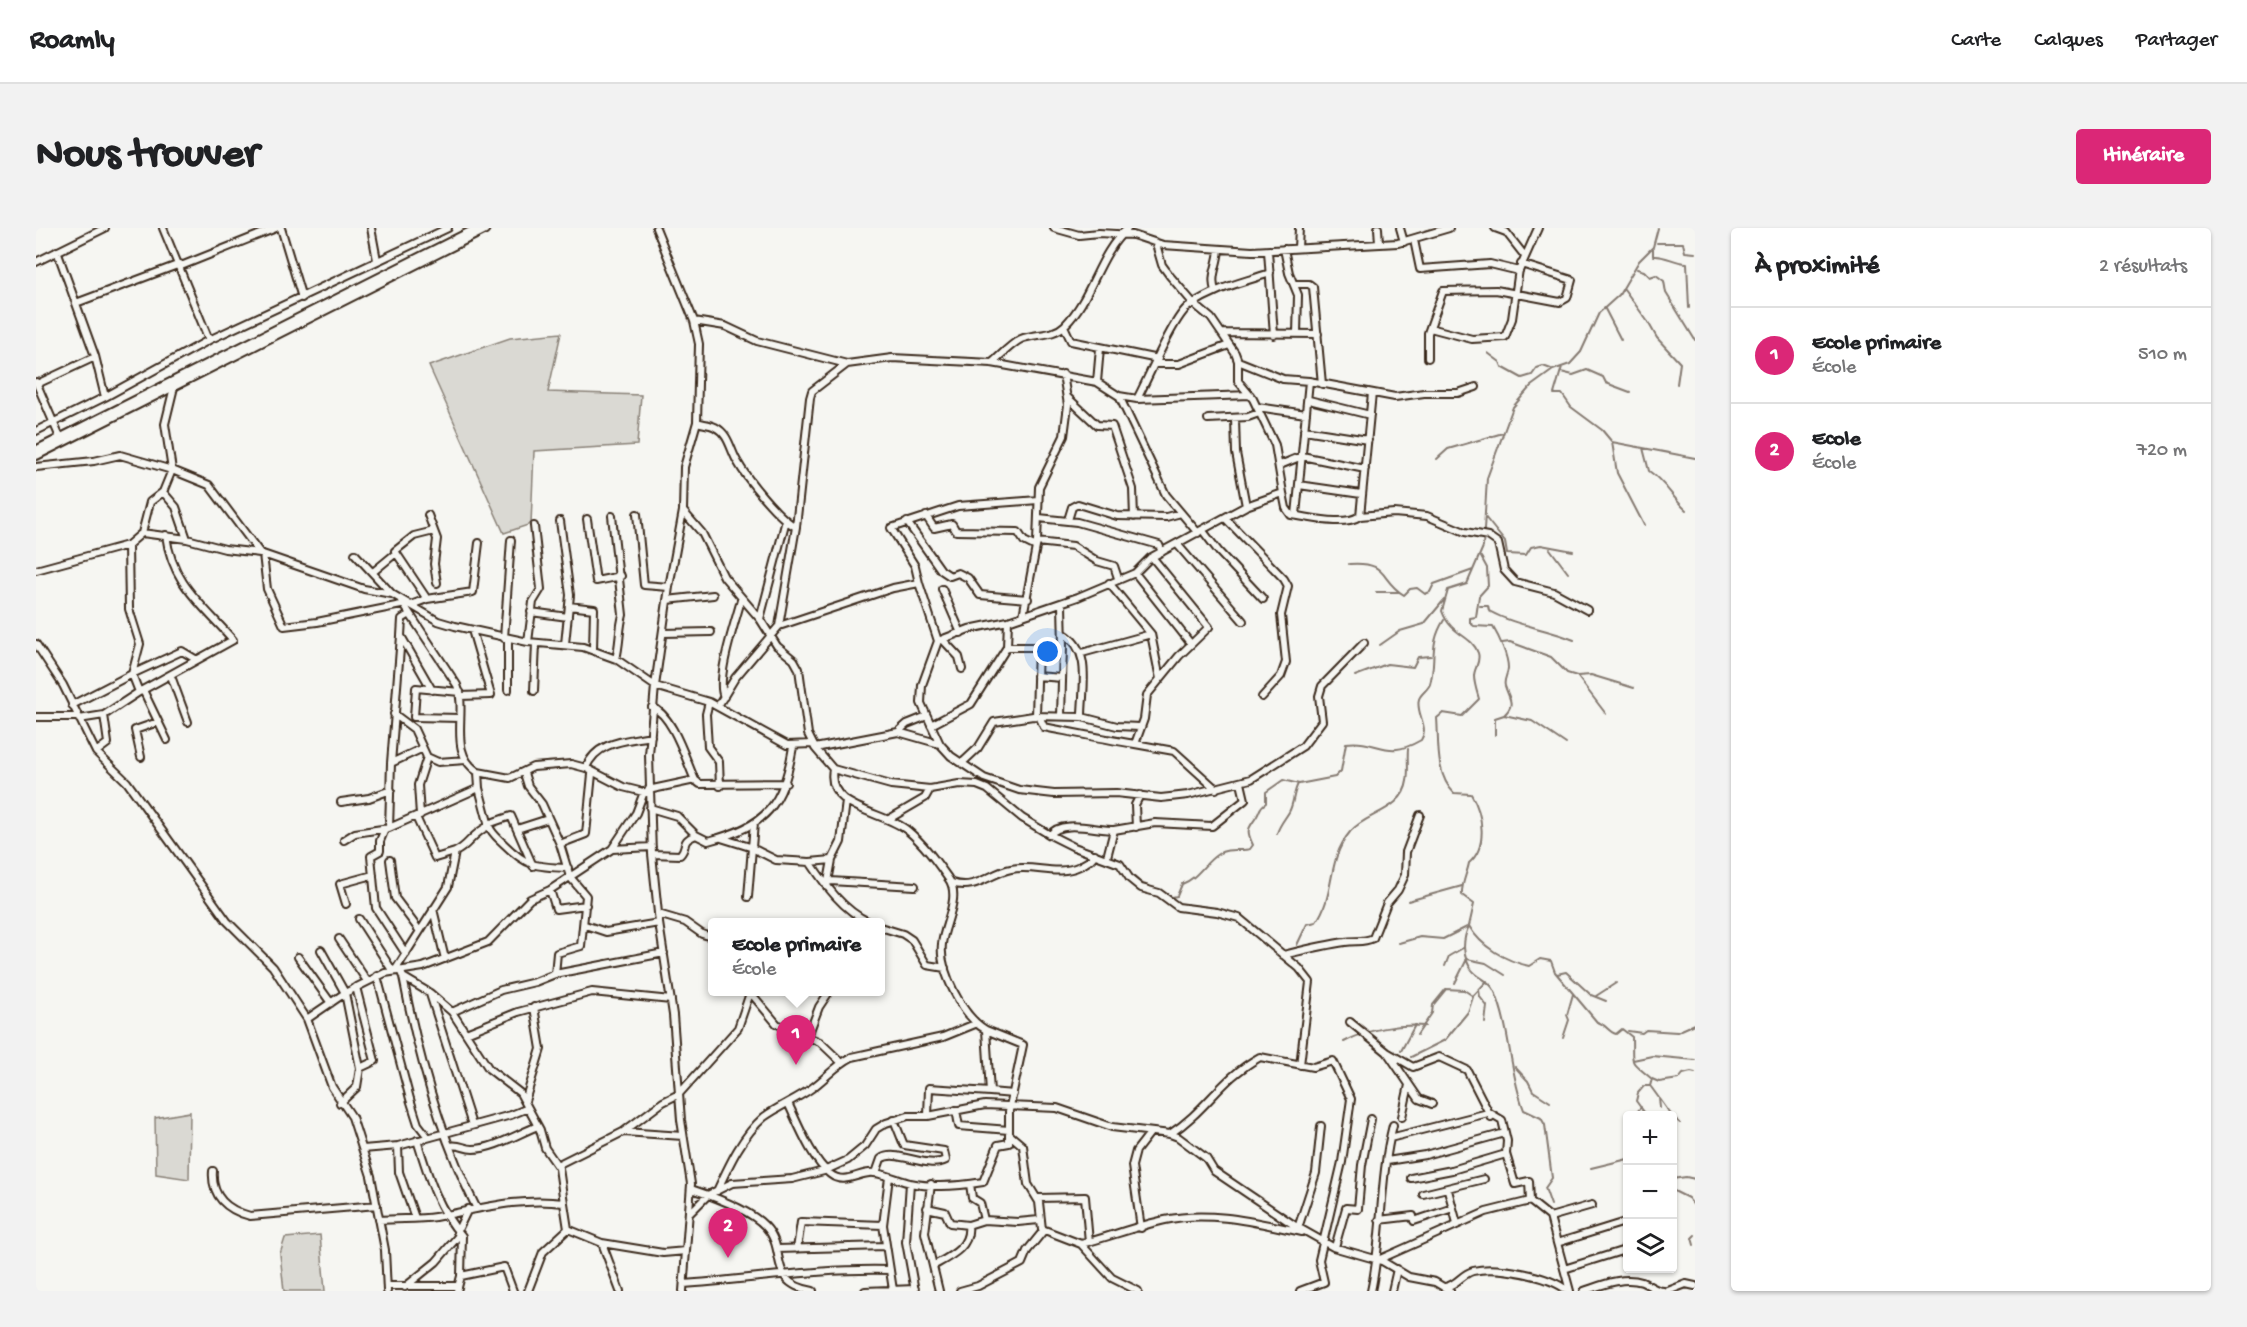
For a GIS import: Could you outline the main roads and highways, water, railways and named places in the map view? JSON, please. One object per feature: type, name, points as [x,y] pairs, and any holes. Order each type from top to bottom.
[{"type":"highway","points":[[36,453],[483,228]]},
{"type":"waterway","points":[[1643,1111],[1636,1101],[1638,1093],[1644,1086],[1650,1086],[1652,1079],[1633,1062],[1632,1037],[1622,1029],[1616,1034],[1613,1033],[1597,1022],[1555,972],[1551,961],[1540,959],[1529,966],[1512,961],[1487,947],[1469,926],[1474,904],[1462,895],[1462,891],[1469,863],[1479,848],[1481,820],[1471,794],[1454,793],[1444,777],[1439,758],[1437,718],[1443,713],[1462,716],[1479,699],[1474,676],[1479,659],[1478,653],[1471,642],[1451,626],[1442,611],[1448,590],[1467,584],[1483,547],[1487,478],[1513,407],[1531,386],[1553,370],[1570,364],[1581,352],[1599,313],[1619,295],[1639,261],[1653,247],[1658,228]]},
{"type":"waterway","points":[[1657,243],[1683,243],[1685,252],[1695,253]]},
{"type":"waterway","points":[[1653,249],[1653,256],[1687,263],[1689,308]]},
{"type":"waterway","points":[[1637,269],[1644,271],[1650,277],[1656,275],[1664,281],[1666,293],[1695,340]]},
{"type":"waterway","points":[[1624,289],[1657,338],[1680,363],[1677,384]]},
{"type":"waterway","points":[[1605,309],[1621,340]]},
{"type":"waterway","points":[[1488,353],[1500,362],[1502,367],[1522,378],[1532,375],[1537,368],[1543,366],[1551,369]]},
{"type":"waterway","points":[[1562,367],[1554,394],[1562,394],[1571,407],[1602,430],[1612,442],[1695,458]]},
{"type":"waterway","points":[[1561,372],[1573,375],[1587,370],[1603,377],[1606,383],[1630,392]]},
{"type":"waterway","points":[[1437,459],[1448,449],[1503,433]]},
{"type":"waterway","points":[[1612,442],[1617,473],[1644,525]]},
{"type":"waterway","points":[[1643,448],[1649,471],[1686,510]]},
{"type":"waterway","points":[[1485,517],[1505,542],[1507,554],[1526,555],[1531,547],[1541,545],[1573,551]]},
{"type":"waterway","points":[[1550,549],[1568,573]]},
{"type":"waterway","points":[[1481,557],[1487,568],[1488,586],[1479,596],[1476,617],[1470,618],[1470,623],[1474,626],[1493,627],[1505,652],[1508,663],[1505,684],[1511,704],[1504,715],[1532,721],[1566,744]]},
{"type":"waterway","points":[[1349,564],[1371,565],[1404,595],[1410,589],[1417,588],[1425,594],[1430,592],[1434,584],[1473,570]]},
{"type":"waterway","points":[[1376,592],[1399,592]]},
{"type":"waterway","points":[[1380,645],[1400,631],[1424,624],[1444,600]]},
{"type":"waterway","points":[[1480,606],[1488,606],[1489,611],[1510,620],[1574,640]]},
{"type":"waterway","points":[[1163,893],[1172,897],[1177,896],[1182,884],[1222,852],[1250,849],[1253,845],[1249,829],[1261,807],[1266,803],[1266,792],[1283,780],[1299,784],[1335,777],[1341,771],[1346,743],[1399,749],[1421,740],[1424,730],[1418,704],[1421,695],[1430,684],[1434,645],[1444,620]]},
{"type":"waterway","points":[[1502,643],[1510,642],[1551,657],[1567,673],[1577,676],[1591,675],[1634,688]]},
{"type":"waterway","points":[[1355,676],[1387,664],[1413,667],[1418,657],[1431,656]]},
{"type":"waterway","points":[[1577,676],[1606,714]]},
{"type":"waterway","points":[[1495,735],[1495,718],[1504,715]]},
{"type":"waterway","points":[[1297,945],[1307,924],[1316,922],[1322,911],[1342,843],[1357,826],[1391,805],[1404,791],[1408,777],[1408,749]]},
{"type":"waterway","points":[[1277,833],[1291,809],[1298,784]]},
{"type":"waterway","points":[[1130,873],[1141,883],[1158,890]]},
{"type":"waterway","points":[[1408,901],[1462,886]]},
{"type":"waterway","points":[[1469,926],[1464,943],[1466,960],[1472,970],[1495,992],[1504,1021],[1515,1081],[1524,1110],[1541,1118],[1545,1125],[1552,1178],[1545,1188],[1551,1205]]},
{"type":"waterway","points":[[1399,943],[1420,937],[1443,939],[1467,927]]},
{"type":"waterway","points":[[1445,966],[1449,956],[1463,948]]},
{"type":"waterway","points":[[1455,983],[1467,959],[1486,963],[1505,975]]},
{"type":"waterway","points":[[1557,974],[1566,972],[1591,995],[1606,1001]]},
{"type":"waterway","points":[[1417,1035],[1432,1013],[1433,1005],[1446,989],[1464,990],[1473,996],[1487,981]]},
{"type":"waterway","points":[[1596,996],[1616,983]]},
{"type":"waterway","points":[[1479,990],[1480,997],[1487,1006],[1485,1023]]},
{"type":"waterway","points":[[1563,1038],[1569,1020],[1567,1015],[1573,994]]},
{"type":"waterway","points":[[1411,1057],[1445,1040],[1468,1012],[1473,997]]},
{"type":"waterway","points":[[1628,1031],[1677,1032],[1695,1024]]},
{"type":"waterway","points":[[1401,1051],[1415,1025]]},
{"type":"waterway","points":[[1344,1042],[1383,1028],[1425,1026]]},
{"type":"waterway","points":[[1633,1060],[1652,1056],[1695,1060]]},
{"type":"waterway","points":[[1515,1067],[1528,1081],[1533,1091],[1550,1102]]},
{"type":"waterway","points":[[1652,1079],[1659,1082],[1679,1079],[1683,1074],[1695,1073]]},
{"type":"waterway","points":[[1651,1087],[1659,1098],[1660,1108]]},
{"type":"waterway","points":[[1660,1099],[1668,1111]]},
{"type":"waterway","points":[[1638,1111],[1641,1107]]},
{"type":"waterway","points":[[1591,1168],[1623,1160]]},
{"type":"waterway","points":[[1677,1178],[1695,1179]]},
{"type":"waterway","points":[[1677,1192],[1688,1198],[1695,1207]]},
{"type":"waterway","points":[[1694,1245],[1692,1238],[1695,1235]]},
{"type":"place","name":"Ecole primaire","points":[[796,1065]]},
{"type":"place","name":"Ecole","points":[[728,1258]]}]
